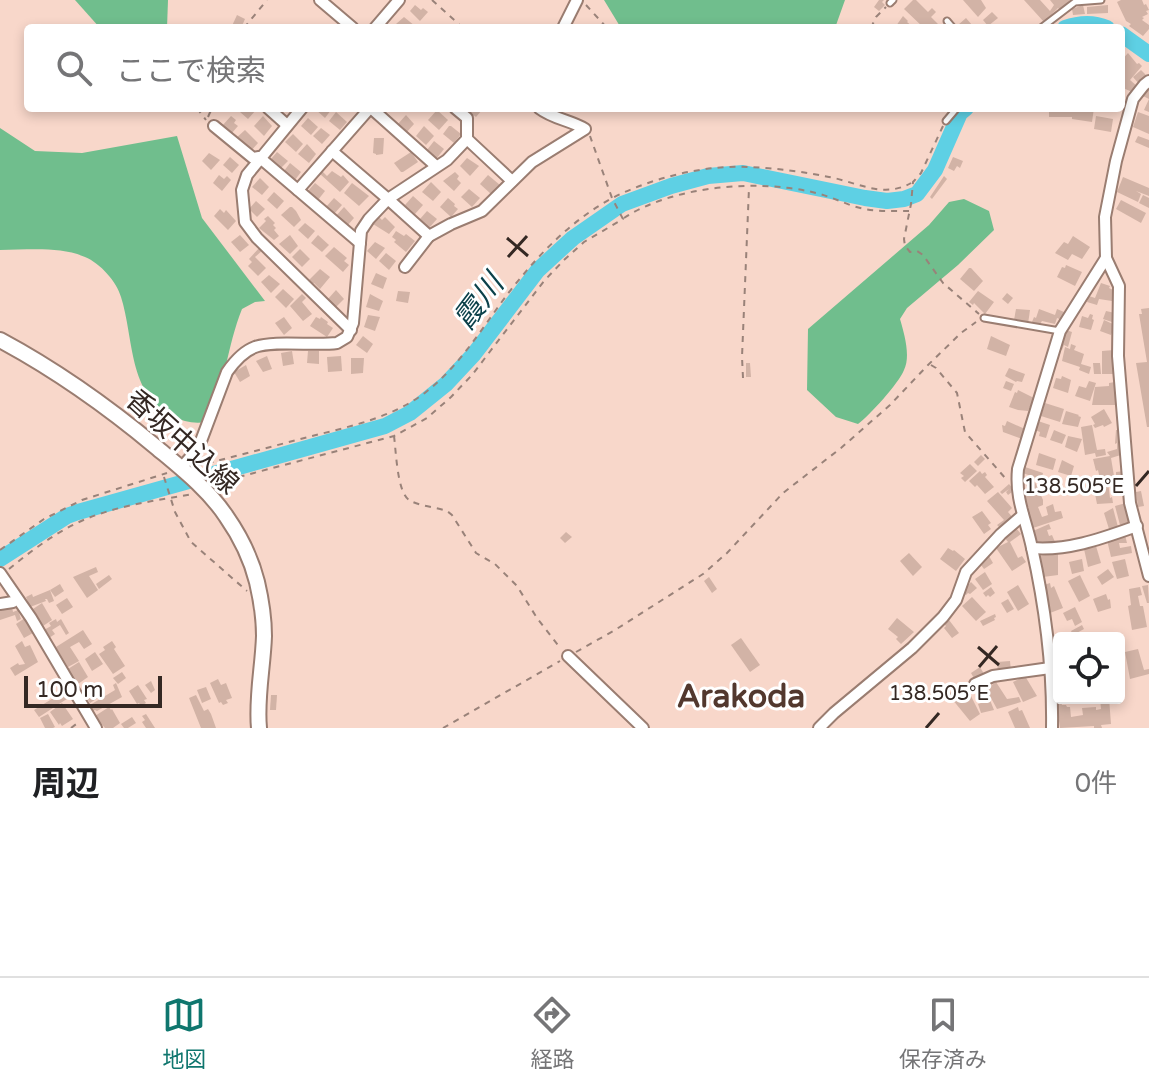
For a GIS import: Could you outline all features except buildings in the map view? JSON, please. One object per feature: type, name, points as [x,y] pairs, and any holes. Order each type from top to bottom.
[{"type":"main road","name":"香坂中込線","points":[[0,340],[124,421],[181,468],[226,515],[251,563],[260,599],[264,634],[259,728]]},
{"type":"street","points":[[320,0],[348,24]]},
{"type":"street","points":[[378,24],[399,0]]},
{"type":"street","points":[[565,24],[579,0]]},
{"type":"street","points":[[1149,81],[1133,99],[1105,217],[1106,258],[1119,286],[1121,395],[1130,503],[1149,576]]},
{"type":"street","points":[[272,112],[287,125]]},
{"type":"street","points":[[298,112],[247,175],[242,190],[245,222],[257,238],[351,330]]},
{"type":"street","points":[[298,190],[367,112]]},
{"type":"street","points":[[375,112],[436,166]]},
{"type":"street","points":[[181,468],[201,441],[227,372],[248,350],[265,345],[337,343],[347,337],[351,330],[361,231],[388,199],[447,160],[467,139],[467,118],[460,112]]},
{"type":"street","points":[[544,112],[585,129]]},
{"type":"street","points":[[214,126],[253,158],[259,157],[360,243]]},
{"type":"street","points":[[405,267],[429,236],[482,211],[539,158],[585,129]]},
{"type":"street","points":[[467,139],[512,181]]},
{"type":"street","points":[[332,151],[429,236]]},
{"type":"street","points":[[1052,728],[1050,668],[1032,548],[1017,486],[1019,463],[1060,331],[1106,258]]},
{"type":"street","points":[[819,728],[912,648],[943,617],[956,600],[966,572],[1023,515]]},
{"type":"street","points":[[1032,548],[1079,545],[1137,526]]},
{"type":"street","points":[[1,575],[31,618],[96,728]]},
{"type":"street","points":[[0,604],[13,602]]},
{"type":"street","points":[[568,656],[643,728]]},
{"type":"street","points":[[975,684],[993,676],[1050,668]]},
{"type":"lane","points":[[1046,24],[1075,2],[1101,0]]},
{"type":"lane","points":[[946,121],[954,112]]},
{"type":"lane","points":[[984,318],[1060,331]]},
{"type":"path","points":[[247,24],[267,0]]},
{"type":"path","points":[[432,0],[459,24]]},
{"type":"path","points":[[579,0],[603,24]]},
{"type":"path","points":[[873,24],[892,1]]},
{"type":"path","points":[[200,112],[207,122],[211,112]]},
{"type":"path","points":[[0,550],[44,519],[82,500],[164,477],[181,468],[364,423],[395,410],[426,392],[481,333],[522,276],[553,242],[581,219],[635,188],[703,169],[734,166],[831,177],[886,191],[902,188],[912,184],[921,173],[946,121]]},
{"type":"path","points":[[585,129],[590,135],[612,200],[623,219]]},
{"type":"path","points":[[443,728],[615,630],[703,574],[783,493],[841,448],[890,405],[961,333],[984,318],[943,283],[923,255],[906,249],[904,239],[912,184]]},
{"type":"path","points":[[743,378],[749,187]]},
{"type":"path","points":[[1,575],[48,540],[106,512],[169,496],[196,493],[231,479],[394,436],[427,418],[472,375],[544,281],[564,260],[584,242],[650,204],[716,188],[781,187],[810,191],[870,210],[910,211]]},
{"type":"path","points":[[928,365],[936,368],[957,393],[965,432],[1011,485],[1017,486]]},
{"type":"path","points":[[394,436],[403,494],[411,501],[452,515],[476,553],[495,564],[517,586],[549,636],[568,656]]},
{"type":"path","points":[[164,477],[169,496],[191,542],[260,599]]},
{"type":"path","points":[[71,728],[89,716]]},
{"type":"green space","points":[[75,0],[168,0],[167,24],[96,24]]},
{"type":"green space","points":[[604,0],[845,0],[836,24],[619,24]]},
{"type":"green space","points":[[0,128],[35,151],[82,153],[177,136],[202,218],[265,301],[242,309],[218,395],[207,422],[189,422],[172,416],[147,394],[135,364],[119,291],[102,268],[85,257],[65,251],[0,250]]},
{"type":"green space","points":[[964,199],[989,211],[994,230],[907,308],[900,319],[906,344],[906,364],[901,376],[883,399],[858,424],[836,417],[807,390],[808,329],[929,225],[949,202]]},
{"type":"waterway","name":"霞川","points":[[1125,37],[1149,54]]},
{"type":"waterway","name":"霞川","points":[[0,559],[78,512],[385,426],[410,413],[446,384],[474,354],[538,270],[573,238],[622,204],[708,176],[743,173],[865,198],[887,201],[904,199],[917,194],[935,170],[961,112]]},
{"type":"district","name":"Arakoda","points":[[741,697]]}]
